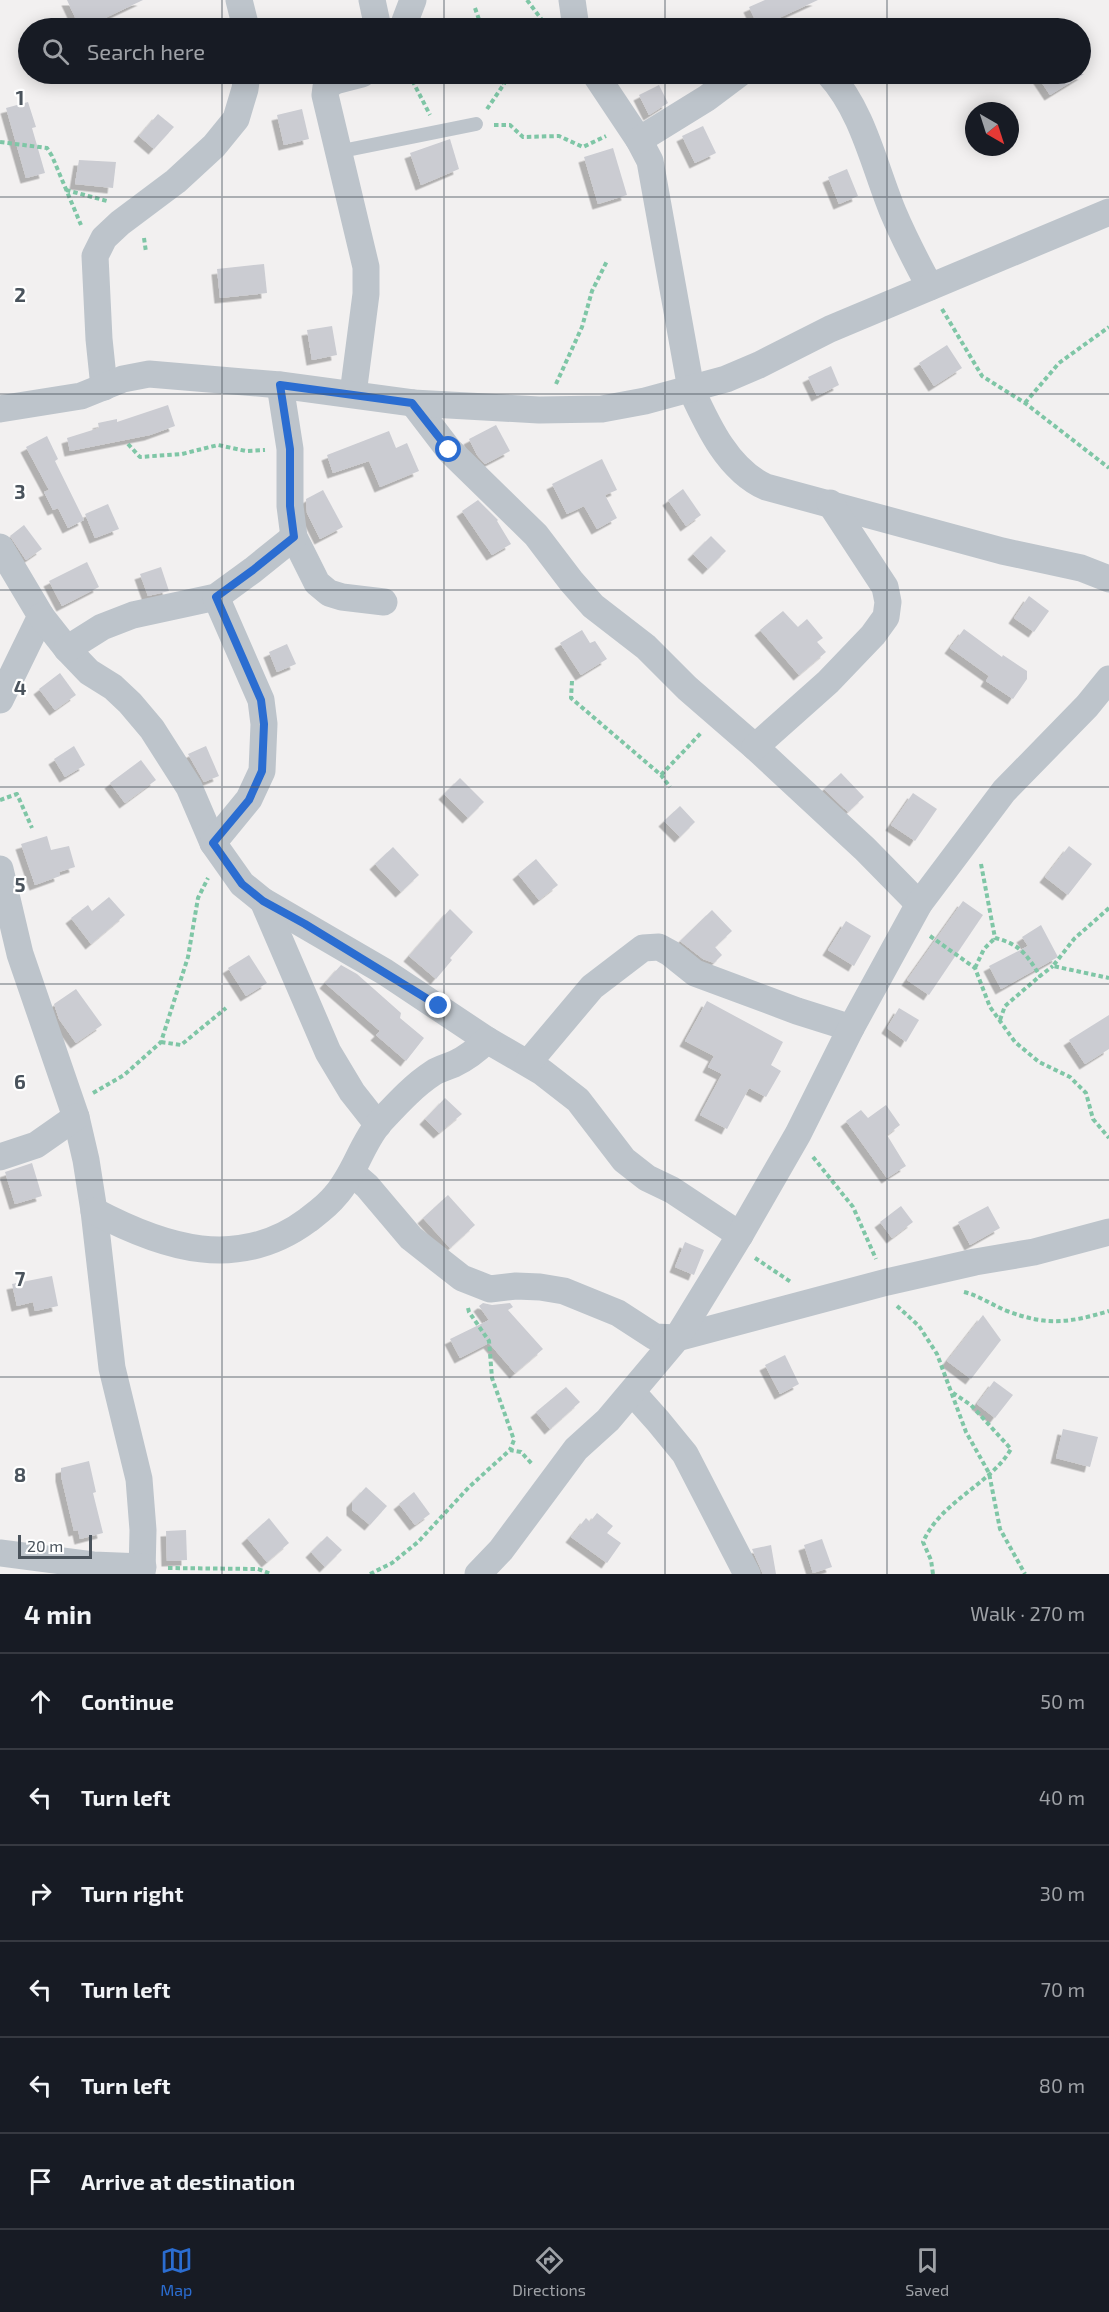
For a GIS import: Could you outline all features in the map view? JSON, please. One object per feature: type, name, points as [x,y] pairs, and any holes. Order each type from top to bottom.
[{"type":"street","points":[[239,0],[244,18]]},
{"type":"street","points":[[372,0],[376,18]]},
{"type":"street","points":[[406,18],[413,0]]},
{"type":"street","points":[[572,0],[575,18]]},
{"type":"street","points":[[104,387],[95,256],[104,238],[120,223],[176,181],[214,146],[236,119],[246,84]]},
{"type":"street","points":[[330,84],[326,87],[325,95],[366,267],[366,294],[353,394]]},
{"type":"street","points":[[602,84],[650,161],[691,389],[705,419],[741,472],[766,487],[1002,551],[1081,568],[1109,579]]},
{"type":"street","points":[[634,133],[707,98],[726,84]]},
{"type":"street","points":[[838,84],[853,110],[879,172],[892,211],[930,287]]},
{"type":"street","points":[[0,409],[81,396],[123,379],[149,374],[280,385],[412,403],[539,410],[602,409],[645,401],[726,379],[830,329],[1109,212]]},
{"type":"street","points":[[280,385],[290,449],[290,506],[294,537],[317,583],[329,593],[342,597],[384,602]]},
{"type":"street","points":[[412,403],[449,450],[536,535],[593,606],[646,647],[687,688],[755,747],[865,849],[919,904]]},
{"type":"street","points":[[755,747],[828,682],[873,635],[886,617],[888,602],[885,587],[830,503]]},
{"type":"street","points":[[67,650],[102,627],[133,615],[216,597],[294,537]]},
{"type":"street","points":[[0,547],[41,616],[67,650],[89,672],[113,687],[152,729],[189,787],[218,851],[242,884],[263,901],[384,972],[439,1006],[487,1040],[528,1063],[578,1100],[624,1160],[637,1171],[672,1190],[740,1235]]},
{"type":"street","points":[[216,597],[261,700],[264,724],[262,771],[249,800],[218,851]]},
{"type":"street","points":[[0,700],[41,616]]},
{"type":"street","points":[[478,1574],[501,1550],[576,1449],[633,1393],[677,1338],[798,1134],[851,1028],[919,904],[1004,792],[1087,706],[1109,679]]},
{"type":"street","points":[[0,869],[20,954],[76,1118],[86,1160],[112,1368],[139,1479],[143,1571],[0,1553]]},
{"type":"street","points":[[263,901],[328,1052],[352,1092],[378,1125]]},
{"type":"street","points":[[528,1063],[592,987],[644,948],[659,947],[695,973],[796,1011],[851,1028]]},
{"type":"street","points":[[94,1210],[131,1229],[178,1246],[206,1250],[246,1248],[283,1237],[299,1227],[335,1197],[352,1173],[378,1125],[409,1092],[435,1071],[471,1055],[487,1040]]},
{"type":"street","points":[[0,1157],[36,1145],[76,1118]]},
{"type":"street","points":[[352,1173],[367,1186],[411,1238],[462,1278],[490,1289],[516,1286],[564,1291],[618,1313],[656,1337],[677,1338],[881,1284],[975,1262],[1034,1252],[1109,1232]]},
{"type":"street","points":[[633,1393],[685,1454],[747,1574]]},
{"type":"lane","points":[[337,152],[476,124]]},
{"type":"path","points":[[527,0],[540,18]]},
{"type":"path","points":[[475,8],[478,18]]},
{"type":"path","points":[[414,84],[438,131]]},
{"type":"path","points":[[476,124],[504,84]]},
{"type":"path","points":[[476,124],[510,125],[523,136],[559,136],[583,147],[634,133]]},
{"type":"path","points":[[0,142],[47,148],[95,256]]},
{"type":"path","points":[[539,410],[562,374],[582,327],[592,291],[607,261]]},
{"type":"path","points":[[930,287],[982,375],[1025,403],[1109,468]]},
{"type":"path","points":[[1025,403],[1059,363],[1109,327]]},
{"type":"path","points":[[128,444],[140,457],[182,454],[218,445],[246,451],[290,449]]},
{"type":"path","points":[[572,681],[571,698],[660,775],[670,787]]},
{"type":"path","points":[[660,775],[719,715]]},
{"type":"path","points":[[0,800],[17,794],[33,828]]},
{"type":"path","points":[[973,832],[995,938]]},
{"type":"path","points":[[76,1118],[81,1100],[123,1075],[161,1042],[188,957],[198,898],[218,851]]},
{"type":"path","points":[[919,904],[922,930],[975,968],[990,1007],[1015,1042],[1039,1062],[1070,1077],[1086,1093],[1093,1119],[1109,1138]]},
{"type":"path","points":[[1000,1020],[1005,1006],[1053,966],[1074,939],[1109,908]]},
{"type":"path","points":[[975,968],[984,949],[995,938]]},
{"type":"path","points":[[995,938],[1011,942],[1027,955],[1040,976]]},
{"type":"path","points":[[1053,966],[1109,978]]},
{"type":"path","points":[[161,1042],[181,1045],[226,1008]]},
{"type":"path","points":[[798,1134],[819,1165],[853,1207],[881,1284],[919,1326],[937,1354],[966,1432],[988,1473],[1000,1529],[1025,1574]]},
{"type":"path","points":[[740,1235],[741,1250],[796,1285],[795,1308]]},
{"type":"path","points":[[370,1574],[392,1563],[418,1542],[477,1479],[510,1450],[513,1440],[492,1378],[489,1341],[469,1312],[462,1278]]},
{"type":"path","points":[[960,1291],[986,1299],[1006,1310],[1051,1323],[1065,1322],[1109,1311]]},
{"type":"path","points":[[933,1574],[931,1560],[923,1542],[929,1528],[988,1473],[1004,1462],[1011,1449],[970,1405],[952,1392]]},
{"type":"path","points":[[510,1450],[521,1452],[549,1483]]},
{"type":"path","points":[[143,1571],[258,1569],[271,1574]]},
{"type":"building","points":[[67,0],[143,0],[105,18],[75,18]]},
{"type":"building","points":[[765,0],[818,0],[779,18],[754,18],[749,7]]},
{"type":"building","points":[[1043,84],[1068,84],[1050,95]]},
{"type":"building","points":[[659,85],[668,103],[649,115],[639,95]]},
{"type":"building","points":[[28,102],[36,127],[32,128],[45,173],[26,178],[6,108]]},
{"type":"building","points":[[302,109],[309,139],[284,145],[277,115]]},
{"type":"building","points":[[158,114],[174,127],[154,149],[139,136]]},
{"type":"building","points":[[703,126],[716,153],[695,163],[682,136]]},
{"type":"building","points":[[450,139],[459,169],[421,185],[410,153]]},
{"type":"building","points":[[613,148],[627,195],[598,204],[584,157]]},
{"type":"building","points":[[79,160],[116,162],[113,188],[75,184]]},
{"type":"building","points":[[847,169],[858,196],[839,204],[828,177]]},
{"type":"building","points":[[264,264],[267,293],[220,298],[217,269]]},
{"type":"building","points":[[332,326],[337,355],[312,360],[307,330]]},
{"type":"building","points":[[947,345],[962,368],[934,386],[919,363]]},
{"type":"building","points":[[831,366],[839,385],[817,396],[808,377]]},
{"type":"building","points":[[168,405],[175,426],[150,435],[70,451],[67,438],[99,428],[98,423],[117,419],[117,422]]},
{"type":"building","points":[[496,425],[510,451],[485,464],[477,455],[469,439]]},
{"type":"building","points":[[389,431],[396,448],[407,443],[419,471],[380,487],[369,461],[333,473],[327,455]]},
{"type":"building","points":[[47,436],[58,459],[55,461],[84,520],[68,528],[58,508],[53,510],[44,492],[49,490],[26,447]]},
{"type":"building","points":[[602,459],[617,490],[605,495],[617,518],[597,529],[584,506],[567,514],[552,484]]},
{"type":"building","points":[[683,489],[701,515],[686,526],[668,500]]},
{"type":"building","points":[[323,490],[343,527],[320,539],[307,513],[306,499]]},
{"type":"building","points":[[478,500],[498,520],[511,544],[492,555],[462,511]]},
{"type":"building","points":[[108,504],[119,529],[95,538],[85,514]]},
{"type":"building","points":[[24,525],[42,549],[26,560],[10,536]]},
{"type":"building","points":[[711,536],[726,551],[708,569],[693,554]]},
{"type":"building","points":[[87,562],[99,587],[62,606],[49,581]]},
{"type":"building","points":[[161,567],[169,591],[148,596],[140,574]]},
{"type":"building","points":[[1029,596],[1049,611],[1034,632],[1014,618]]},
{"type":"building","points":[[783,611],[798,627],[807,619],[823,638],[817,642],[826,652],[799,675],[760,630]]},
{"type":"building","points":[[964,629],[1002,657],[1003,655],[1027,671],[1027,679],[1013,699],[986,681],[989,676],[950,648]]},
{"type":"building","points":[[582,630],[590,643],[595,641],[607,659],[581,675],[560,643]]},
{"type":"building","points":[[287,644],[296,664],[277,672],[269,652]]},
{"type":"building","points":[[60,673],[76,695],[55,710],[39,689]]},
{"type":"building","points":[[74,746],[85,765],[65,777],[54,759]]},
{"type":"building","points":[[206,746],[219,776],[204,782],[188,754]]},
{"type":"building","points":[[141,760],[156,780],[125,803],[110,783]]},
{"type":"building","points":[[841,773],[864,797],[848,812],[824,789]]},
{"type":"building","points":[[460,778],[484,802],[468,818],[444,794]]},
{"type":"building","points":[[913,793],[937,809],[915,841],[891,825]]},
{"type":"building","points":[[680,806],[695,822],[680,837],[664,821]]},
{"type":"building","points":[[47,836],[51,850],[69,846],[75,867],[59,872],[60,876],[35,885],[21,844]]},
{"type":"building","points":[[1069,846],[1092,864],[1068,895],[1045,877]]},
{"type":"building","points":[[393,847],[419,875],[401,892],[375,864]]},
{"type":"building","points":[[536,859],[558,885],[539,900],[518,874]]},
{"type":"building","points":[[109,897],[125,915],[91,944],[71,918],[88,905],[92,911]]},
{"type":"building","points":[[963,901],[983,915],[929,995],[907,980]]},
{"type":"building","points":[[450,909],[473,932],[450,958],[452,960],[436,979],[409,956]]},
{"type":"building","points":[[712,910],[732,931],[715,947],[722,955],[714,963],[703,959],[680,941]]},
{"type":"building","points":[[846,921],[871,936],[854,966],[828,950]]},
{"type":"building","points":[[1041,925],[1058,957],[1001,989],[989,966],[1028,946],[1022,937]]},
{"type":"building","points":[[249,955],[267,983],[246,996],[228,968]]},
{"type":"building","points":[[341,965],[357,974],[401,1013],[400,1018],[424,1038],[406,1061],[376,1035],[380,1031],[325,983]]},
{"type":"building","points":[[76,989],[102,1025],[76,1043],[59,1019],[54,1004]]},
{"type":"building","points":[[707,1001],[783,1042],[771,1065],[781,1071],[766,1097],[749,1088],[727,1129],[700,1115],[722,1074],[708,1067],[714,1056],[685,1041]]},
{"type":"building","points":[[899,1008],[919,1020],[906,1042],[887,1028]]},
{"type":"building","points":[[1109,1015],[1109,1049],[1085,1064],[1069,1040]]},
{"type":"building","points":[[445,1098],[462,1114],[439,1133],[425,1119]]},
{"type":"building","points":[[886,1105],[900,1125],[887,1135],[906,1166],[887,1178],[846,1121],[861,1110],[868,1118]]},
{"type":"building","points":[[32,1163],[42,1196],[15,1204],[5,1172]]},
{"type":"building","points":[[448,1195],[475,1225],[450,1248],[423,1218]]},
{"type":"building","points":[[901,1206],[913,1222],[892,1238],[880,1222]]},
{"type":"building","points":[[988,1206],[1000,1228],[970,1245],[958,1222]]},
{"type":"building","points":[[685,1242],[704,1250],[694,1275],[675,1267]]},
{"type":"building","points":[[52,1276],[58,1306],[35,1311],[33,1302],[17,1306],[12,1284]]},
{"type":"building","points":[[483,1303],[492,1305],[510,1303],[513,1307],[508,1310],[543,1349],[515,1373],[489,1343],[460,1358],[450,1339],[489,1320],[479,1306]]},
{"type":"building","points":[[983,1315],[1001,1340],[971,1379],[947,1361]]},
{"type":"building","points":[[785,1355],[799,1384],[780,1394],[765,1365]]},
{"type":"building","points":[[994,1381],[1013,1395],[995,1418],[977,1404]]},
{"type":"building","points":[[566,1387],[580,1402],[550,1429],[536,1412]]},
{"type":"building","points":[[1063,1429],[1098,1437],[1090,1467],[1056,1458]]},
{"type":"building","points":[[89,1461],[96,1492],[93,1493],[103,1533],[80,1539],[78,1530],[74,1531],[61,1468]]},
{"type":"building","points":[[366,1487],[387,1506],[370,1525],[352,1510],[352,1502]]},
{"type":"building","points":[[414,1492],[430,1514],[415,1525],[399,1504]]},
{"type":"building","points":[[597,1513],[613,1526],[607,1533],[621,1543],[607,1563],[571,1537],[586,1518],[590,1522]]},
{"type":"building","points":[[269,1518],[289,1543],[267,1562],[247,1538]]},
{"type":"building","points":[[186,1530],[187,1560],[167,1561],[166,1531]]},
{"type":"building","points":[[327,1536],[342,1550],[325,1567],[311,1552]]},
{"type":"building","points":[[822,1539],[832,1567],[813,1573],[804,1545]]},
{"type":"building","points":[[771,1545],[776,1574],[763,1574],[752,1549]]},
{"type":"route","points":[[439,1006],[263,901],[242,884],[213,843],[249,800],[262,771],[264,724],[261,700],[216,597],[294,537],[290,506],[290,449],[280,385],[412,403],[449,450]]}]
